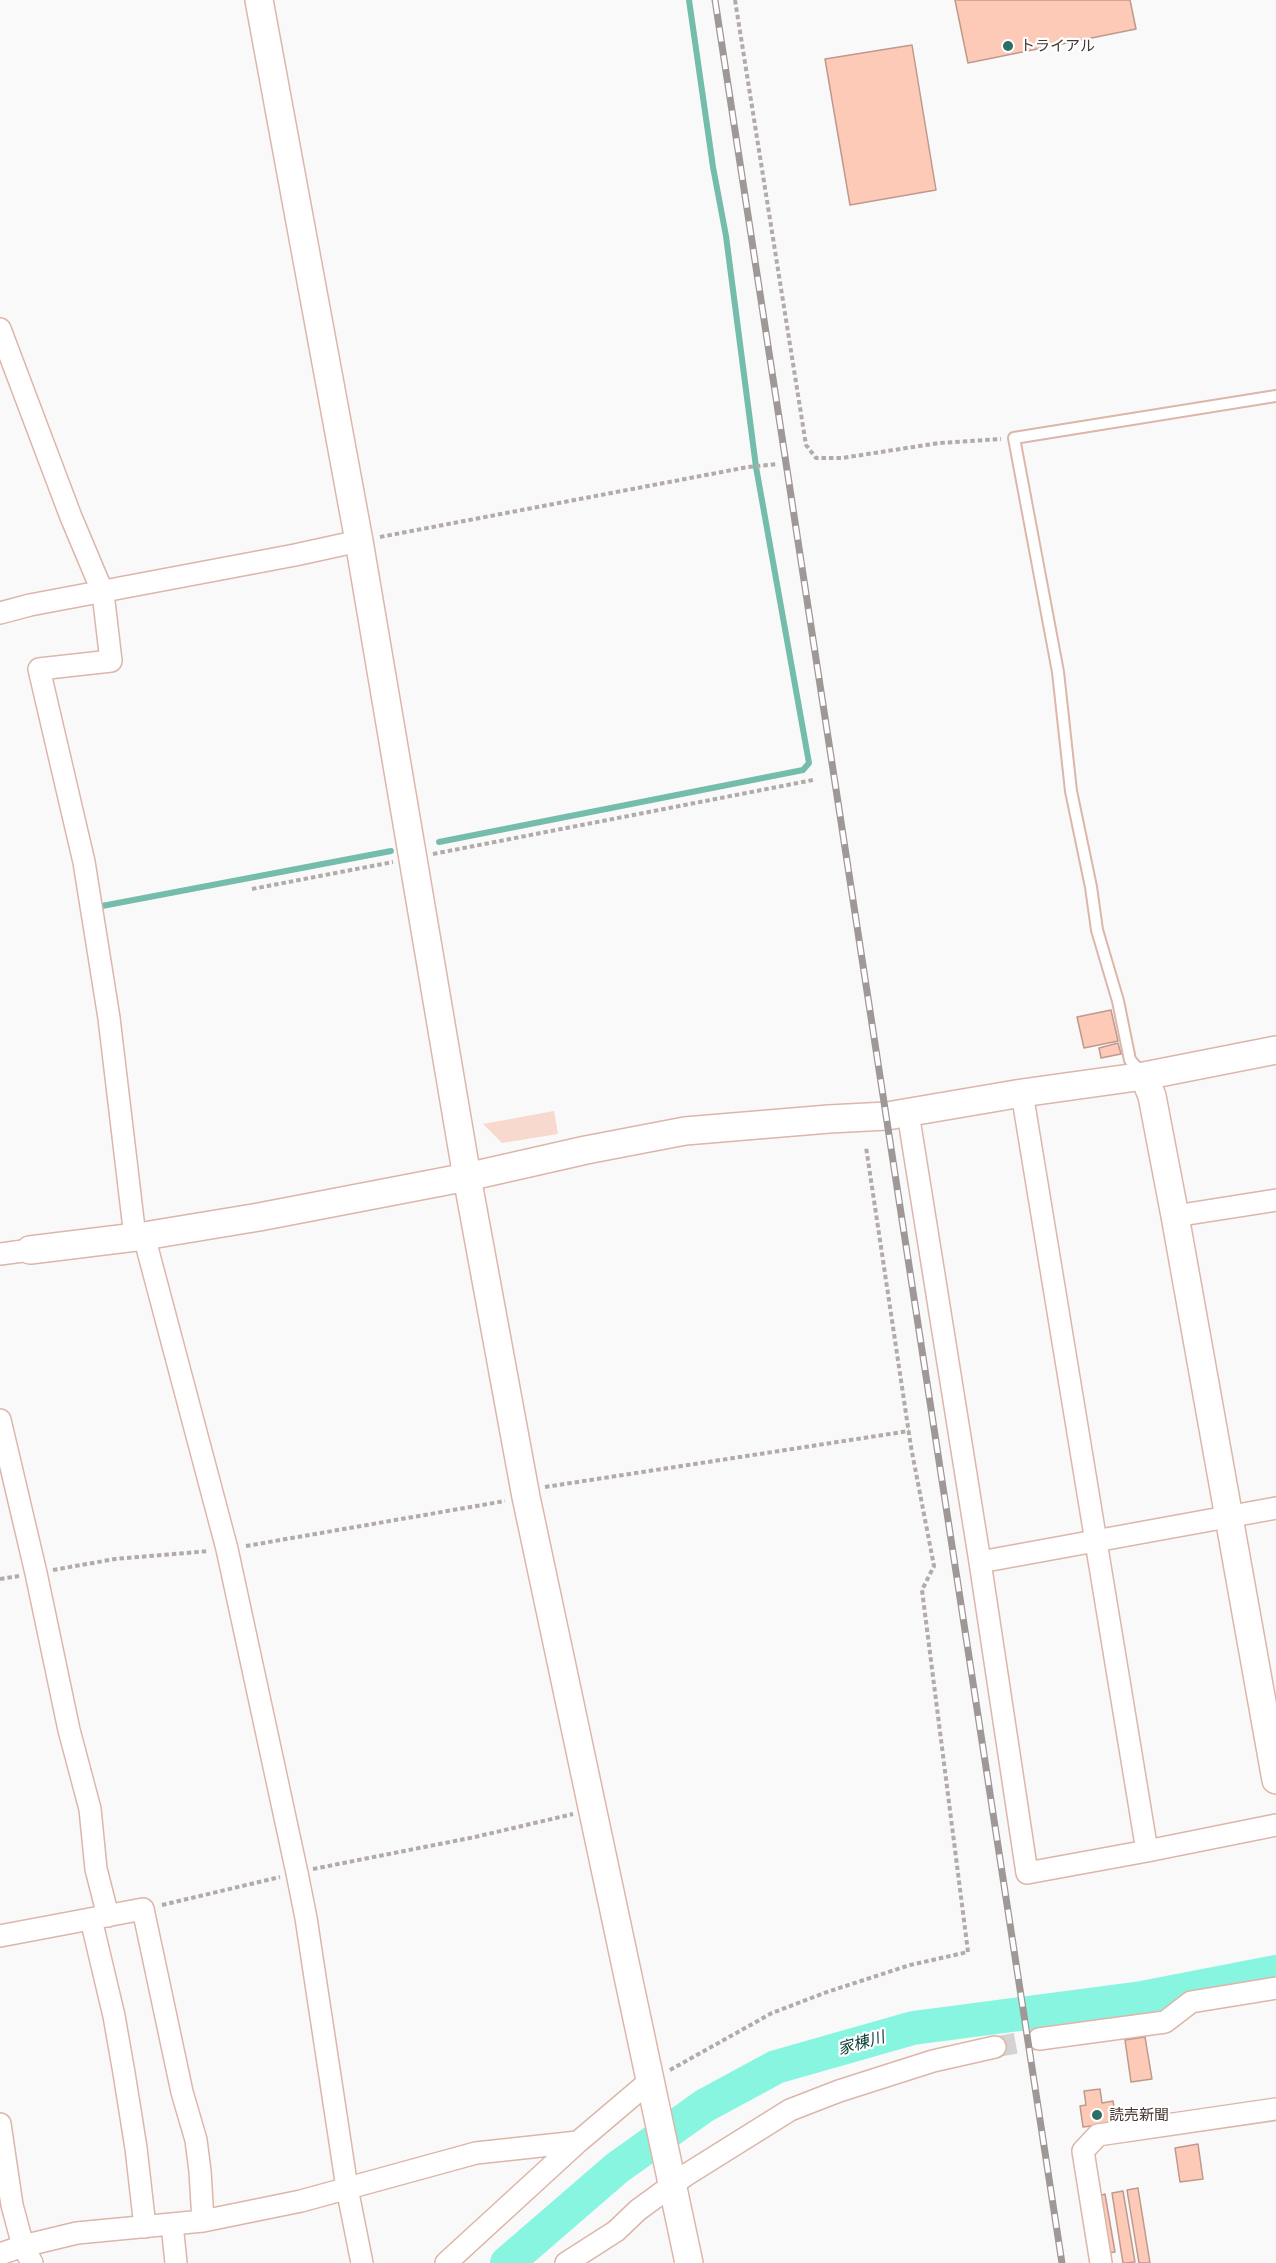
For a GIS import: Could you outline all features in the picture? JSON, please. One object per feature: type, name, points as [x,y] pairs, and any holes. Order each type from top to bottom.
[{"type":"street","points":[[259,0],[359,541],[467,1177],[526,1497],[653,2087],[688,2263]]},
{"type":"street","points":[[0,329],[71,517],[103,592],[111,661],[39,669],[84,862],[140,1237],[227,1549],[306,1918],[347,2188],[362,2263]]},
{"type":"street","points":[[0,613],[30,605],[359,541]]},
{"type":"street","points":[[0,1254],[140,1237],[259,1217],[467,1177],[586,1150],[685,1131],[887,1116],[1022,1093],[1144,1076],[1276,1050]]},
{"type":"street","points":[[1144,1076],[1152,1096],[1175,1216],[1276,1780]]},
{"type":"street","points":[[1022,1093],[1148,1851]]},
{"type":"street","points":[[908,1113],[1027,1873],[1276,1825]]},
{"type":"street","points":[[1175,1216],[1276,1200]]},
{"type":"street","points":[[0,1420],[36,1573],[69,1730],[90,1809],[100,1918],[136,2148],[145,2227]]},
{"type":"street","points":[[980,1562],[1276,1508]]},
{"type":"street","points":[[0,1936],[143,1908],[182,2092],[196,2140],[203,2221]]},
{"type":"street","points":[[1039,2040],[1165,2022],[1191,2002],[1276,1988]]},
{"type":"street","points":[[566,2263],[616,2231],[672,2180],[790,2109],[933,2061],[995,2048]]},
{"type":"street","points":[[446,2263],[578,2142],[653,2087]]},
{"type":"street","points":[[1101,2263],[1083,2151],[1098,2134],[1276,2109]]},
{"type":"street","points":[[0,2124],[12,2205],[28,2254]]},
{"type":"street","points":[[0,2254],[28,2254],[77,2233],[203,2221],[301,2201],[476,2153],[578,2142]]},
{"type":"street","points":[[172,2224],[176,2263]]},
{"type":"lane","points":[[1144,1076],[1130,1060],[1118,1001],[1097,930],[1091,887],[1071,791],[1058,672],[1014,438],[1276,396]]},
{"type":"path","points":[[735,0],[806,445],[816,458],[842,458],[939,443],[1014,438]]},
{"type":"path","points":[[359,541],[777,464]]},
{"type":"path","points":[[252,889],[813,780]]},
{"type":"path","points":[[653,2087],[772,2013],[910,1965],[968,1952],[922,1590],[934,1566],[909,1431],[866,1147]]},
{"type":"path","points":[[0,1579],[115,1559],[227,1549],[526,1497],[542,1488],[909,1431]]},
{"type":"path","points":[[143,1908],[297,1873],[475,1837],[594,1809]]},
{"type":"shaded area","points":[[554,1111],[558,1134],[502,1143],[483,1124]]},
{"type":"building","name":"トライアル","points":[[955,0],[1130,0],[1136,29],[968,63]]},
{"type":"building","points":[[912,45],[936,190],[850,205],[825,59]]},
{"type":"building","points":[[1111,1010],[1118,1041],[1084,1048],[1077,1017]]},
{"type":"building","points":[[1118,1043],[1121,1054],[1101,1058],[1099,1048]]},
{"type":"building","points":[[1145,2037],[1152,2079],[1131,2082],[1125,2040]]},
{"type":"building","points":[[1100,2089],[1102,2103],[1113,2101],[1117,2123],[1083,2127],[1080,2106],[1086,2105],[1084,2091]]},
{"type":"building","points":[[1198,2144],[1203,2179],[1180,2182],[1175,2148]]},
{"type":"building","points":[[1138,2188],[1150,2263],[1139,2263],[1127,2190]]},
{"type":"building","points":[[1123,2191],[1135,2262],[1127,2263],[1123,2263],[1112,2193]]},
{"type":"building","points":[[1105,2194],[1115,2252],[1108,2253],[1099,2196]]},
{"type":"waterway","points":[[439,842],[803,770],[809,763],[756,467],[726,236],[713,167],[689,0]]},
{"type":"waterway","points":[[102,906],[391,851]]},
{"type":"waterway","name":"家棟川","points":[[507,2263],[617,2168],[704,2106],[776,2067],[913,2028],[1142,1998],[1276,1972]]},
{"type":"tunnel","points":[[995,2047],[1039,2039]]},
{"type":"railway","points":[[715,0],[1062,2263]]},
{"type":"place","name":"トライアル","points":[[1008,46]]},
{"type":"place","name":"読売新聞","points":[[1097,2115]]}]
